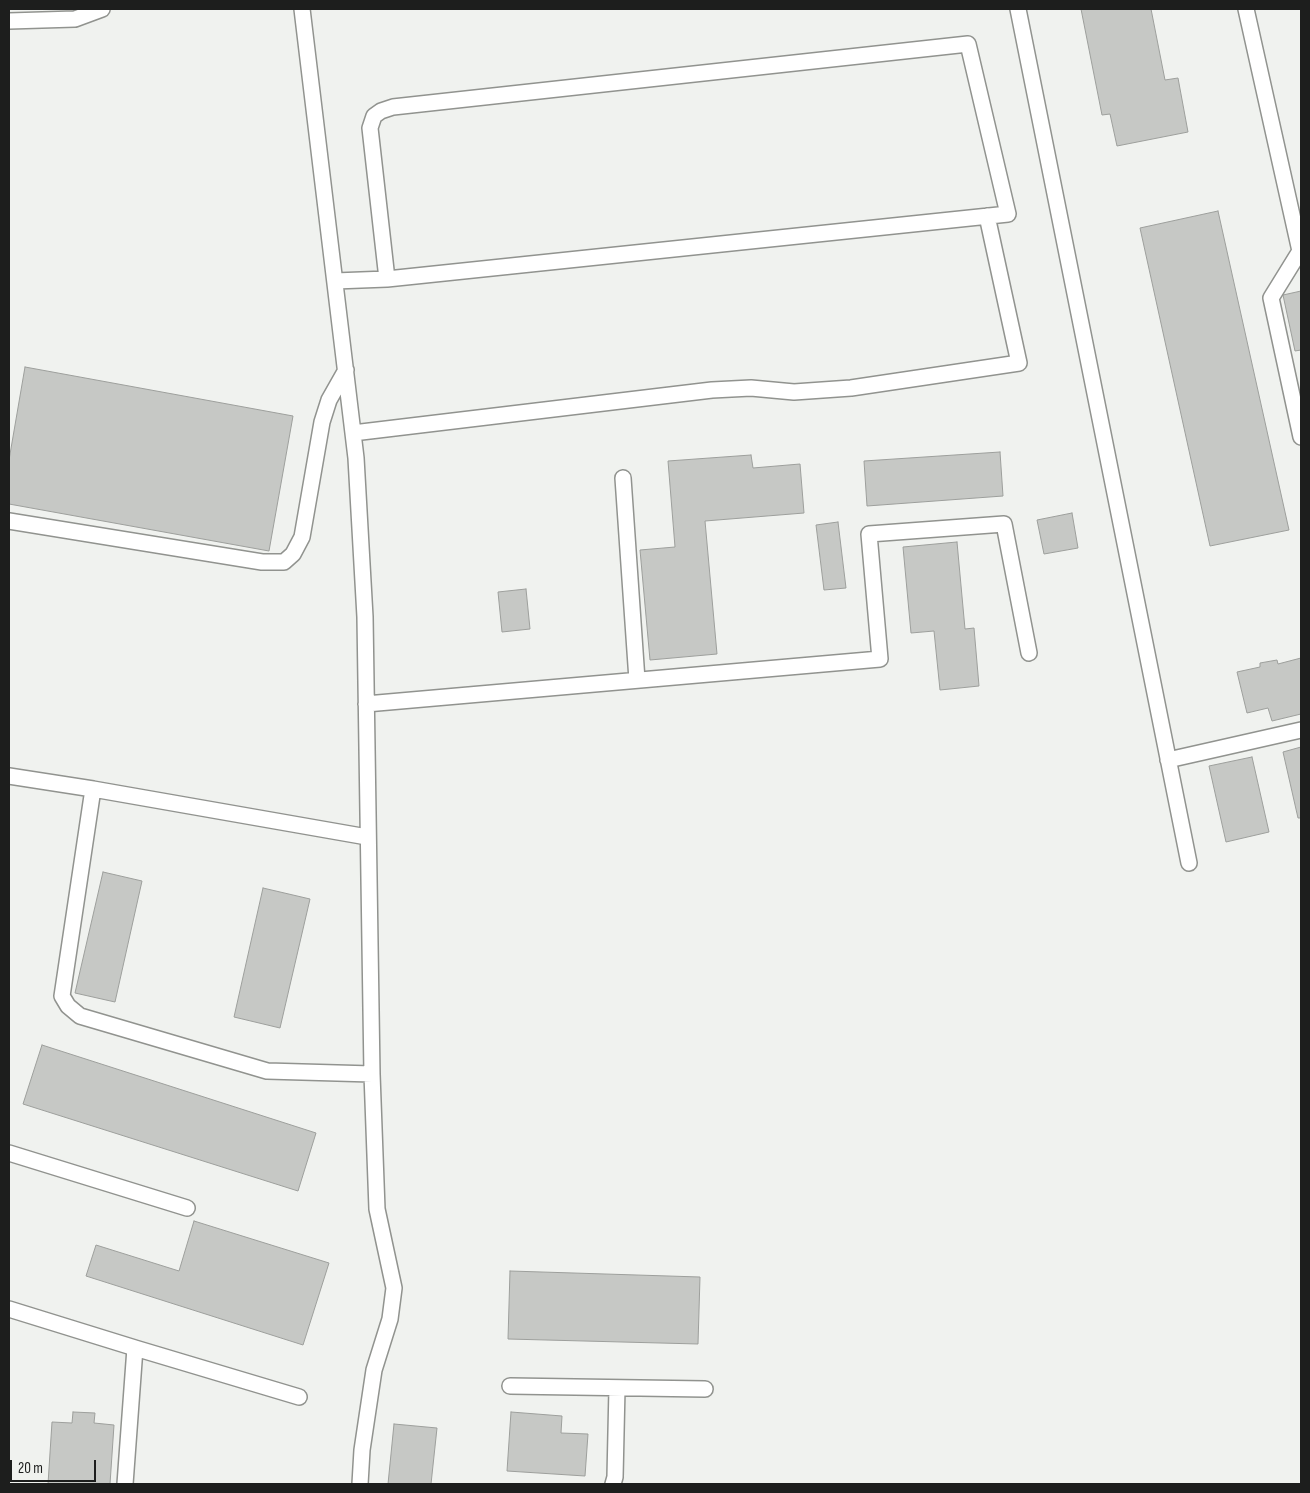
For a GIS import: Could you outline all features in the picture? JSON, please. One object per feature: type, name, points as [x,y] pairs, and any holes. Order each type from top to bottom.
[{"type":"lane","points":[[9,21],[75,19],[102,9]]},
{"type":"lane","points":[[302,9],[346,370],[362,537],[372,1074],[377,1209],[394,1288],[390,1319],[374,1370],[362,1450],[360,1484]]},
{"type":"lane","points":[[1018,9],[1189,863]]},
{"type":"lane","points":[[1246,9],[1300,251],[1271,298],[1301,437]]},
{"type":"lane","points":[[335,281],[387,279],[1008,214],[968,44],[393,107],[381,111],[374,116],[370,128],[387,279]]},
{"type":"lane","points":[[353,433],[712,390],[751,388],[794,392],[851,388],[1019,363],[987,216]]},
{"type":"lane","points":[[9,521],[262,562],[284,562],[293,554],[302,536],[322,422],[329,400],[346,370]]},
{"type":"lane","points":[[623,478],[638,680]]},
{"type":"lane","points":[[366,704],[880,659],[869,534],[1004,524],[1029,653]]},
{"type":"lane","points":[[1168,760],[1301,730]]},
{"type":"lane","points":[[9,776],[367,836]]},
{"type":"lane","points":[[94,789],[62,996],[68,1006],[80,1016],[267,1071],[372,1074]]},
{"type":"lane","points":[[9,1153],[187,1208]]},
{"type":"lane","points":[[9,1309],[299,1397]]},
{"type":"lane","points":[[125,1484],[135,1348]]},
{"type":"lane","points":[[510,1386],[705,1389]]},
{"type":"lane","points":[[613,1484],[615,1477],[617,1388]]},
{"type":"building","points":[[1081,9],[1151,9],[1165,80],[1178,78],[1188,132],[1117,146],[1110,114],[1102,115]]},
{"type":"building","points":[[1218,211],[1289,530],[1210,546],[1140,228]]},
{"type":"building","points":[[1301,291],[1301,350],[1295,351],[1283,295]]},
{"type":"building","points":[[25,367],[293,416],[269,551],[9,504],[9,460]]},
{"type":"building","points":[[1000,452],[1003,496],[867,506],[864,461]]},
{"type":"building","points":[[751,455],[753,468],[800,464],[804,513],[705,521],[717,654],[650,660],[640,550],[675,547],[668,461]]},
{"type":"building","points":[[1072,513],[1078,548],[1044,554],[1037,520]]},
{"type":"building","points":[[838,522],[846,588],[824,590],[816,525]]},
{"type":"building","points":[[957,542],[965,629],[974,628],[979,686],[940,690],[934,631],[911,633],[903,547]]},
{"type":"building","points":[[526,589],[530,629],[502,632],[498,592]]},
{"type":"building","points":[[1301,658],[1301,714],[1272,721],[1268,708],[1247,713],[1237,672],[1260,667],[1260,663],[1277,660],[1278,664]]},
{"type":"building","points":[[1301,747],[1301,818],[1298,818],[1283,752]]},
{"type":"building","points":[[1252,757],[1269,832],[1226,842],[1209,766]]},
{"type":"building","points":[[103,872],[142,881],[115,1002],[75,993]]},
{"type":"building","points":[[263,888],[310,899],[280,1028],[234,1017]]},
{"type":"building","points":[[42,1045],[316,1133],[298,1191],[23,1104]]},
{"type":"building","points":[[194,1221],[329,1263],[303,1345],[86,1276],[96,1245],[179,1271]]},
{"type":"building","points":[[510,1271],[700,1277],[698,1344],[508,1339]]},
{"type":"building","points":[[73,1412],[95,1413],[94,1423],[114,1425],[110,1484],[48,1484],[52,1422],[72,1423]]},
{"type":"building","points":[[511,1412],[562,1416],[561,1433],[588,1434],[585,1476],[507,1471]]},
{"type":"building","points":[[394,1424],[437,1428],[431,1484],[388,1484]]}]
